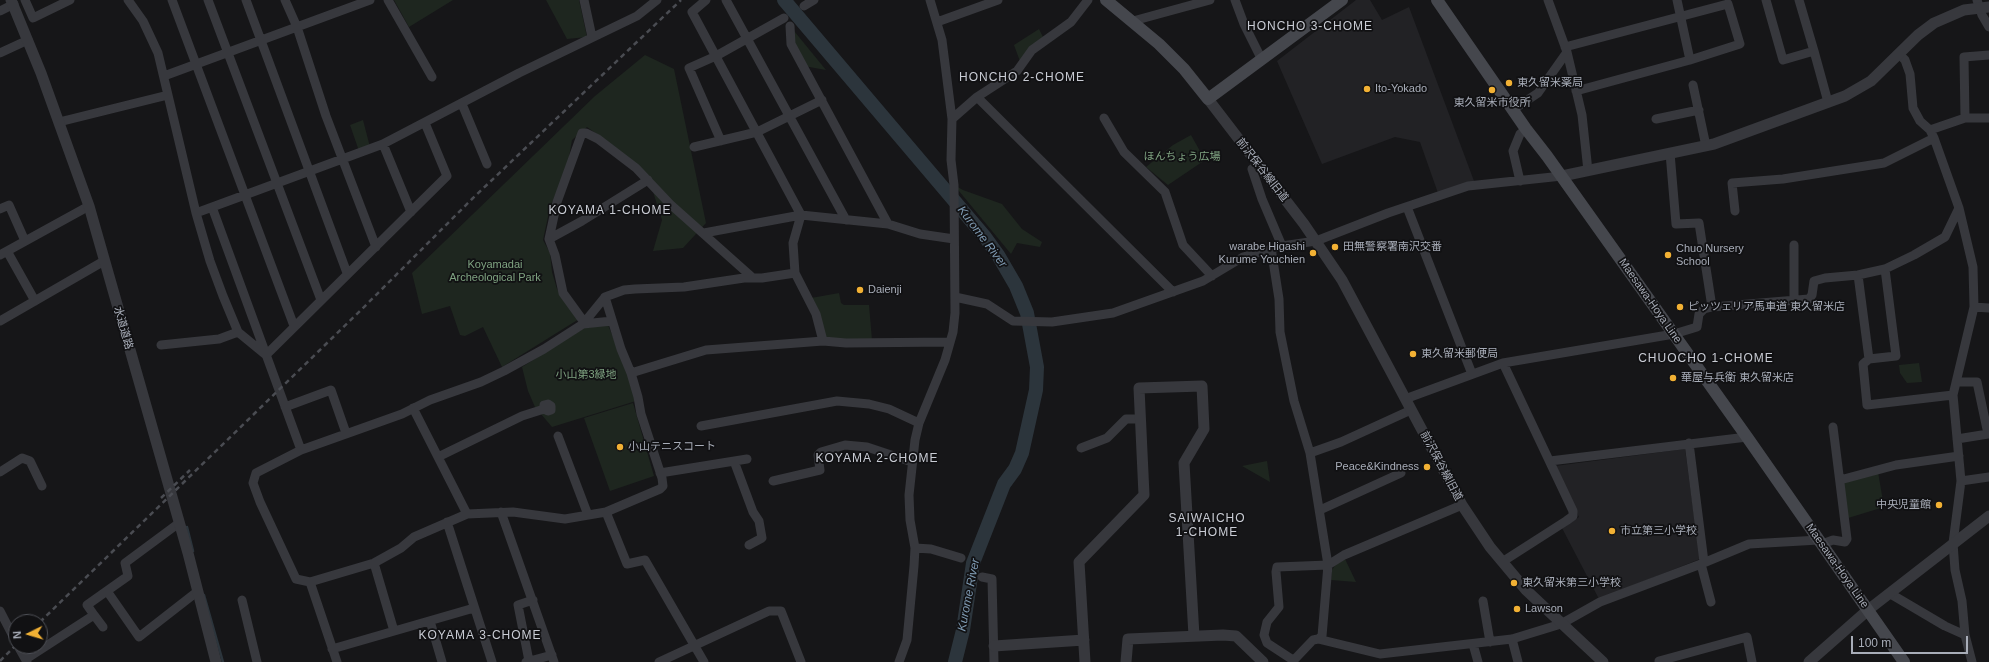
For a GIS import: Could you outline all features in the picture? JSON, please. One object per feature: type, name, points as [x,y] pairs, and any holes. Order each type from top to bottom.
[{"type":"main road","points":[[1106,0],[1133,21],[1184,69],[1208,99],[1261,58],[1341,0]]},
{"type":"main road","name":"Maesawa-Hoya Line","points":[[1437,0],[1514,109],[1526,130],[1562,176],[1748,437],[1904,662]]},
{"type":"street","points":[[25,0],[33,18],[70,0]]},
{"type":"street","points":[[128,0],[143,21],[156,48],[196,213],[210,261],[238,332],[266,355]]},
{"type":"street","points":[[172,0],[294,326]]},
{"type":"street","points":[[208,0],[321,300]]},
{"type":"street","points":[[246,0],[348,273]]},
{"type":"street","points":[[285,0],[297,27],[342,159],[376,247]]},
{"type":"street","points":[[164,76],[370,0]]},
{"type":"street","points":[[388,0],[432,77]]},
{"type":"street","points":[[584,0],[592,36]]},
{"type":"street","points":[[196,213],[383,144],[592,36],[637,16],[657,0]]},
{"type":"street","points":[[706,0],[692,12],[801,215],[793,242],[795,273],[816,314],[823,341]]},
{"type":"street","points":[[726,0],[846,220]]},
{"type":"street","points":[[804,6],[814,0]]},
{"type":"street","points":[[899,662],[907,640],[915,548],[909,508],[915,440],[919,423],[937,382],[950,342],[954,323],[954,185],[951,160],[952,119],[946,65],[937,22],[930,0]]},
{"type":"street","points":[[937,22],[998,0]]},
{"type":"street","points":[[952,119],[977,97],[1017,71],[1032,50],[1071,22],[1088,0]]},
{"type":"street","points":[[1133,21],[1210,0]]},
{"type":"street","points":[[1235,0],[1244,24],[1261,58]]},
{"type":"street","points":[[1548,0],[1566,49],[1576,91],[1584,129],[1588,171]]},
{"type":"street","points":[[1677,0],[1690,60]]},
{"type":"street","points":[[1766,0],[1783,60],[1814,51]]},
{"type":"street","points":[[1799,0],[1828,102]]},
{"type":"street","points":[[0,11],[12,2]]},
{"type":"street","name":"水道道路","points":[[12,2],[59,122],[89,206],[198,591],[216,662]]},
{"type":"street","points":[[1514,109],[1538,93],[1566,49],[1680,16],[1728,4],[1740,44],[1690,60],[1576,91]]},
{"type":"street","points":[[955,297],[987,304],[1013,321],[1041,322],[1113,313],[1173,292],[1212,276],[1242,257],[1271,248],[1316,241],[1407,207],[1476,184],[1562,176],[1706,146],[1828,102],[1863,86],[1879,74],[1918,35],[1954,13],[1982,5],[1989,27]]},
{"type":"street","points":[[722,141],[690,68],[716,56],[784,18]]},
{"type":"street","points":[[790,26],[791,44],[888,224]]},
{"type":"street","points":[[0,53],[28,40]]},
{"type":"street","points":[[1899,54],[1905,60],[1910,74],[1914,108],[1920,121],[1932,134],[1959,208],[1973,267],[1974,307],[1953,395],[1961,481],[1953,543],[1955,570],[1962,601],[1965,635],[1972,662]]},
{"type":"street","points":[[1964,118],[1964,57],[1989,55]]},
{"type":"street","points":[[1693,85],[1706,146]]},
{"type":"street","points":[[59,122],[168,95]]},
{"type":"street","points":[[977,97],[1173,292]]},
{"type":"street","name":"前沢保谷線旧道","points":[[1208,99],[1316,241],[1342,280],[1462,505],[1502,562],[1526,590],[1603,662]]},
{"type":"street","points":[[694,147],[757,132],[822,100]]},
{"type":"street","points":[[462,104],[486,164]]},
{"type":"street","points":[[1656,120],[1699,110]]},
{"type":"street","points":[[1104,118],[1117,142],[1127,155],[1165,192],[1183,246],[1212,276]]},
{"type":"street","points":[[1735,211],[1732,183],[1783,179],[1884,163],[1932,134],[1964,118],[1986,118]]},
{"type":"street","points":[[266,355],[447,176],[426,123]]},
{"type":"street","points":[[1520,181],[1513,151],[1520,134],[1526,130]]},
{"type":"street","points":[[583,323],[563,293],[555,255],[549,239],[557,202],[582,133],[586,133],[598,139],[636,168],[670,204],[753,278]]},
{"type":"street","points":[[383,144],[411,212]]},
{"type":"street","points":[[1670,153],[1676,224],[1699,223],[1712,307]]},
{"type":"street","points":[[1259,165],[1252,169],[1262,199],[1282,246]]},
{"type":"street","points":[[549,239],[582,222],[648,180]]},
{"type":"street","points":[[0,210],[9,205],[25,241]]},
{"type":"street","points":[[35,301],[4,253],[89,206]]},
{"type":"street","points":[[212,207],[300,450]]},
{"type":"street","points":[[1407,207],[1472,374]]},
{"type":"street","points":[[1405,400],[1503,363],[1674,334],[1697,328],[1699,314],[1704,309],[1712,307],[1809,299],[1812,295],[1814,281],[1825,278],[1858,275],[1885,269],[1914,256],[1945,237],[1959,208]]},
{"type":"street","points":[[704,233],[801,215],[888,224],[920,234],[954,239]]},
{"type":"street","points":[[1794,245],[1794,300]]},
{"type":"street","points":[[1271,248],[1279,299],[1280,332],[1294,401],[1310,453],[1328,565],[1323,632],[1318,639]]},
{"type":"street","points":[[0,321],[104,261]]},
{"type":"street","points":[[1885,269],[1896,356],[1869,359],[1863,364],[1866,405],[1953,395]]},
{"type":"street","points":[[605,297],[612,321],[631,372],[641,414],[663,482],[660,489],[606,512],[565,519],[513,512],[467,514],[414,537],[401,548],[374,562],[310,582],[296,578],[262,508],[253,483],[256,473],[300,450],[324,443],[346,433],[402,414],[430,400],[481,382],[504,371],[544,349],[583,323],[605,297],[630,289],[684,287],[744,278],[795,273]]},
{"type":"street","points":[[1858,275],[1869,359]]},
{"type":"street","points":[[1974,307],[1989,308]]},
{"type":"street","points":[[583,323],[612,321]]},
{"type":"street","points":[[161,345],[219,339],[238,332]]},
{"type":"street","points":[[631,372],[706,350],[823,341],[846,343],[950,342]]},
{"type":"street","points":[[1502,562],[1572,516],[1573,511],[1503,363]]},
{"type":"street","points":[[1956,382],[1976,382],[1988,434],[1957,439]]},
{"type":"street","points":[[1085,662],[1079,562],[1144,495],[1139,388],[1202,386],[1204,429],[1184,463],[1194,636]]},
{"type":"street","points":[[284,407],[331,390],[346,433]]},
{"type":"street","points":[[701,426],[837,401],[854,401],[889,409],[919,423]]},
{"type":"street","points":[[413,408],[467,514]]},
{"type":"street","points":[[438,457],[522,416],[544,409]]},
{"type":"street","points":[[1310,453],[1341,442],[1411,410]]},
{"type":"street","points":[[1081,448],[1107,438],[1126,419],[1140,419]]},
{"type":"street","points":[[1462,505],[1344,555],[1328,565],[1278,567],[1276,572],[1278,607],[1267,622],[1264,635],[1267,644],[1292,661],[1313,640],[1318,639],[1380,658],[1512,639],[1561,624],[1600,602],[1749,544],[1820,542],[1833,540],[1845,542],[1847,539],[1833,427]]},
{"type":"street","points":[[558,436],[588,515]]},
{"type":"street","points":[[1550,461],[1748,437]]},
{"type":"street","points":[[1689,443],[1702,563],[1711,602]]},
{"type":"street","points":[[773,480],[820,470],[818,455],[821,452],[845,445],[867,447],[912,462]]},
{"type":"street","points":[[1840,480],[1896,465],[1959,456]]},
{"type":"street","points":[[0,472],[22,458],[30,461],[42,486]]},
{"type":"street","points":[[660,473],[747,459]]},
{"type":"street","points":[[734,461],[760,527],[762,538],[749,545]]},
{"type":"street","points":[[1320,510],[1401,473]]},
{"type":"street","points":[[1961,481],[1989,477]]},
{"type":"street","points":[[501,512],[533,600],[553,658],[527,662],[518,605],[533,600]]},
{"type":"street","points":[[606,512],[627,564],[645,560],[704,662]]},
{"type":"street","points":[[1809,662],[1868,610],[1989,516]]},
{"type":"street","points":[[448,522],[492,662]]},
{"type":"street","points":[[103,626],[87,605],[128,576],[125,563],[179,523]]},
{"type":"street","points":[[915,548],[931,549],[961,558]]},
{"type":"street","points":[[374,562],[394,631]]},
{"type":"street","points":[[982,577],[992,579],[994,662]]},
{"type":"street","points":[[310,582],[337,662]]},
{"type":"street","points":[[107,591],[139,637],[198,591]]},
{"type":"street","points":[[1890,593],[1945,626],[1965,635]]},
{"type":"street","points":[[242,600],[257,662]]},
{"type":"street","points":[[1483,601],[1490,642]]},
{"type":"street","points":[[332,649],[474,608]]},
{"type":"street","points":[[0,611],[8,626]]},
{"type":"street","points":[[659,662],[769,611],[781,611],[800,662]]},
{"type":"street","points":[[27,661],[94,615]]},
{"type":"street","points":[[430,621],[442,662]]},
{"type":"street","points":[[1126,662],[1128,639],[1194,636],[1236,636],[1263,662]]},
{"type":"street","points":[[1660,661],[1747,638],[1752,662]]},
{"type":"street","points":[[1512,639],[1518,662]]},
{"type":"street","points":[[994,646],[1084,640]]},
{"type":"street","points":[[1473,644],[1478,662]]},
{"type":"shaded area","points":[[1356,0],[1370,0],[1382,20],[1409,7],[1474,181],[1438,193],[1420,142],[1395,137],[1322,164],[1277,61]]},
{"type":"shaded area","points":[[1685,449],[1700,559],[1599,599],[1562,528],[1579,517],[1555,466]]},
{"type":"green space","points":[[394,0],[453,0],[409,27]]},
{"type":"green space","points":[[546,0],[579,0],[587,37],[567,39]]},
{"type":"green space","points":[[790,26],[826,70],[804,66],[791,44]]},
{"type":"green space","points":[[1039,29],[1044,39],[1021,64],[1014,45]]},
{"type":"green space","name":"Koyamadai Archeological Park","points":[[645,55],[674,69],[706,223],[683,248],[653,251],[662,220],[648,176],[587,127],[572,140],[567,168],[550,207],[543,240],[550,253],[552,272],[557,289],[579,319],[502,367],[483,327],[465,336],[460,335],[450,306],[422,314],[412,273],[595,96]]},
{"type":"green space","points":[[363,120],[370,147],[359,151],[350,125]]},
{"type":"green space","name":"ほんちょう広場","points":[[1191,135],[1205,160],[1168,185],[1146,167],[1173,145]]},
{"type":"green space","points":[[954,185],[963,190],[1002,204],[1022,229],[1042,242],[1040,247],[1017,243],[1011,254]]},
{"type":"green space","points":[[839,293],[841,303],[844,305],[869,305],[872,340],[826,339],[811,298]]},
{"type":"green space","name":"小山第3緑地","points":[[608,325],[628,373],[636,401],[552,427],[535,407],[528,391],[522,367],[584,328]]},
{"type":"green space","points":[[1919,363],[1922,382],[1907,383],[1900,373],[1899,365]]},
{"type":"green space","name":"小山テニスコート","points":[[633,403],[654,476],[610,491],[584,418]]},
{"type":"green space","points":[[1267,461],[1270,482],[1242,466]]},
{"type":"green space","points":[[1878,472],[1884,507],[1845,519],[1842,481]]},
{"type":"green space","points":[[1345,559],[1356,582],[1331,580],[1332,570],[1336,564]]},
{"type":"waterway","name":"Kurome River","points":[[784,0],[985,237],[998,255],[1016,286],[1027,313],[1037,367],[1036,390],[1022,453],[1015,469],[1004,484],[973,563],[963,630],[955,662]]},
{"type":"waterway","points":[[187,527],[193,551]]},
{"type":"waterway","points":[[204,595],[223,662]]},
{"type":"railway","points":[[48,614],[361,310],[472,199],[681,0]]},
{"type":"railway","points":[[161,498],[190,470]]},
{"type":"railway","points":[[0,661],[8,653]]},
{"type":"place","name":"東久留米薬局","points":[[1509,83]]},
{"type":"place","name":"Ito-Yokado","points":[[1367,89]]},
{"type":"place","name":"東久留米市役所","points":[[1492,90]]},
{"type":"place","name":"田無警察署南沢交番","points":[[1335,247]]},
{"type":"place","name":"warabe Higashi Kurume Youchien","points":[[1313,253]]},
{"type":"place","name":"Chuo Nursery School","points":[[1668,255]]},
{"type":"place","name":"Daienji","points":[[860,290]]},
{"type":"place","name":"ピッツェリア馬車道 東久留米店","points":[[1680,307]]},
{"type":"place","name":"東久留米郵便局","points":[[1413,354]]},
{"type":"place","name":"華屋与兵衛 東久留米店","points":[[1673,378]]},
{"type":"place","name":"小山テニスコート","points":[[620,447]]},
{"type":"place","name":"Peace&Kindness","points":[[1427,467]]},
{"type":"place","name":"中央児童館","points":[[1939,505]]},
{"type":"place","name":"市立第三小学校","points":[[1612,531]]},
{"type":"place","name":"東久留米第三小学校","points":[[1514,583]]},
{"type":"place","name":"Lawson","points":[[1517,609]]},
{"type":"district","name":"HONCHO 3-CHOME","points":[[1310,27]]},
{"type":"district","name":"HONCHO 2-CHOME","points":[[1022,78]]},
{"type":"district","name":"KOYAMA 1-CHOME","points":[[610,211]]},
{"type":"district","name":"CHUOCHO 1-CHOME","points":[[1706,359]]},
{"type":"district","name":"KOYAMA 2-CHOME","points":[[877,459]]},
{"type":"district","name":"SAIWAICHO 1-CHOME","points":[[1207,526]]},
{"type":"district","name":"KOYAMA 3-CHOME","points":[[480,636]]}]
